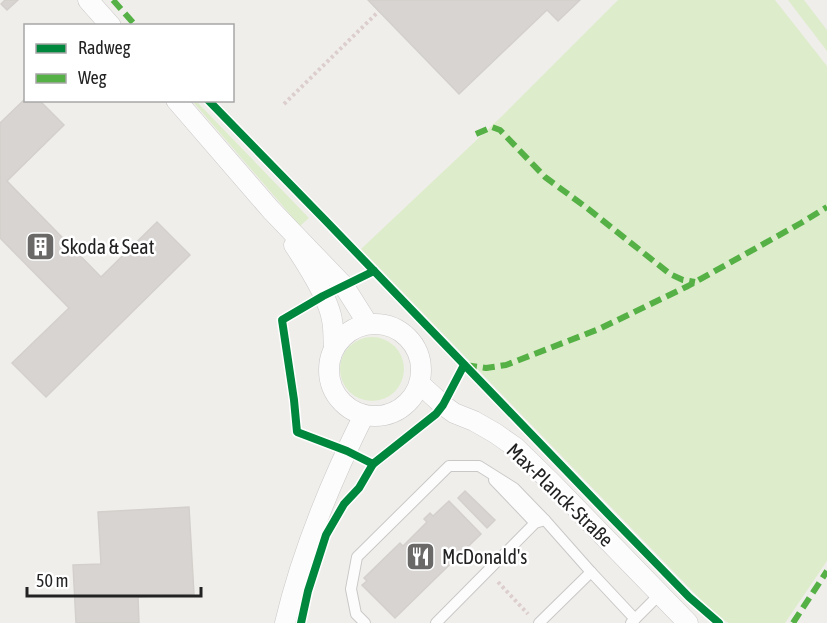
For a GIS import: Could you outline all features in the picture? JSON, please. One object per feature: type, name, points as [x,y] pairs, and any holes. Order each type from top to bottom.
[{"type":"street","points":[[88,0],[109,24]]},
{"type":"street","points":[[178,102],[271,210],[344,286],[368,324]]},
{"type":"street","points":[[271,210],[305,262],[323,296],[332,318],[334,348]]},
{"type":"street","points":[[368,324],[382,324],[396,328],[416,348],[420,361],[420,384],[412,398],[386,415],[364,415],[353,411],[343,404],[330,383],[329,359],[334,348],[348,332],[368,324]]},
{"type":"street","name":"Max-Planck-Straße","points":[[420,384],[454,413],[474,421],[515,447],[688,623]]},
{"type":"street","points":[[285,623],[294,586],[310,538],[364,415]]},
{"type":"lane","points":[[365,623],[356,614],[351,589],[357,557],[449,466],[479,466],[514,488],[540,522],[591,572],[633,621],[660,594]]},
{"type":"lane","points":[[436,623],[540,522]]},
{"type":"lane","points":[[539,623],[591,572]]},
{"type":"path","points":[[284,104],[379,11]]},
{"type":"path","points":[[488,571],[528,614]]},
{"type":"green space","points":[[618,0],[775,0],[827,66],[827,561],[785,623],[729,623],[719,617],[361,249],[501,117]]},
{"type":"green space","points":[[788,0],[804,0],[827,30],[827,51]]},
{"type":"green space","points":[[194,103],[198,103],[309,218],[300,226]]},
{"type":"green space","points":[[372,337],[395,346],[404,369],[395,392],[372,401],[349,392],[340,369],[349,346]]},
{"type":"building","points":[[5,0],[18,0],[7,10],[1,4]]},
{"type":"building","points":[[368,0],[580,0],[558,21],[547,10],[459,94]]},
{"type":"building","name":"Skoda & Seat","points":[[24,100],[24,102],[41,102],[64,125],[7,181],[101,277],[157,222],[190,255],[46,397],[12,363],[69,308],[0,238],[0,123]]},
{"type":"building","points":[[465,491],[495,520],[487,528],[458,498]]},
{"type":"building","name":"McDonald's","points":[[449,501],[481,534],[395,618],[362,585],[367,581],[364,578],[400,543],[403,546],[427,522],[424,519],[430,513],[433,516]]},
{"type":"building","points":[[189,507],[194,594],[138,597],[139,623],[76,623],[73,565],[101,564],[98,512]]},
{"type":"marked path","points":[[113,0],[134,24]]},
{"type":"marked path","points":[[476,134],[492,127],[500,130],[545,177],[670,274],[695,282]]},
{"type":"marked path","points":[[465,365],[486,368],[506,365],[599,329],[688,286],[827,207]]},
{"type":"marked path","points":[[793,623],[827,571]]},
{"type":"cycle path","points":[[210,102],[689,597],[719,623]]},
{"type":"cycle path","points":[[374,271],[323,296],[282,320],[297,432],[347,451],[373,464],[436,414],[464,365]]},
{"type":"cycle path","points":[[301,623],[308,591],[326,535],[344,504],[359,488],[373,464]]},
{"type":"place","name":"Skoda & Seat","points":[[40,247]]},
{"type":"place","name":"McDonald's","points":[[421,557]]}]
